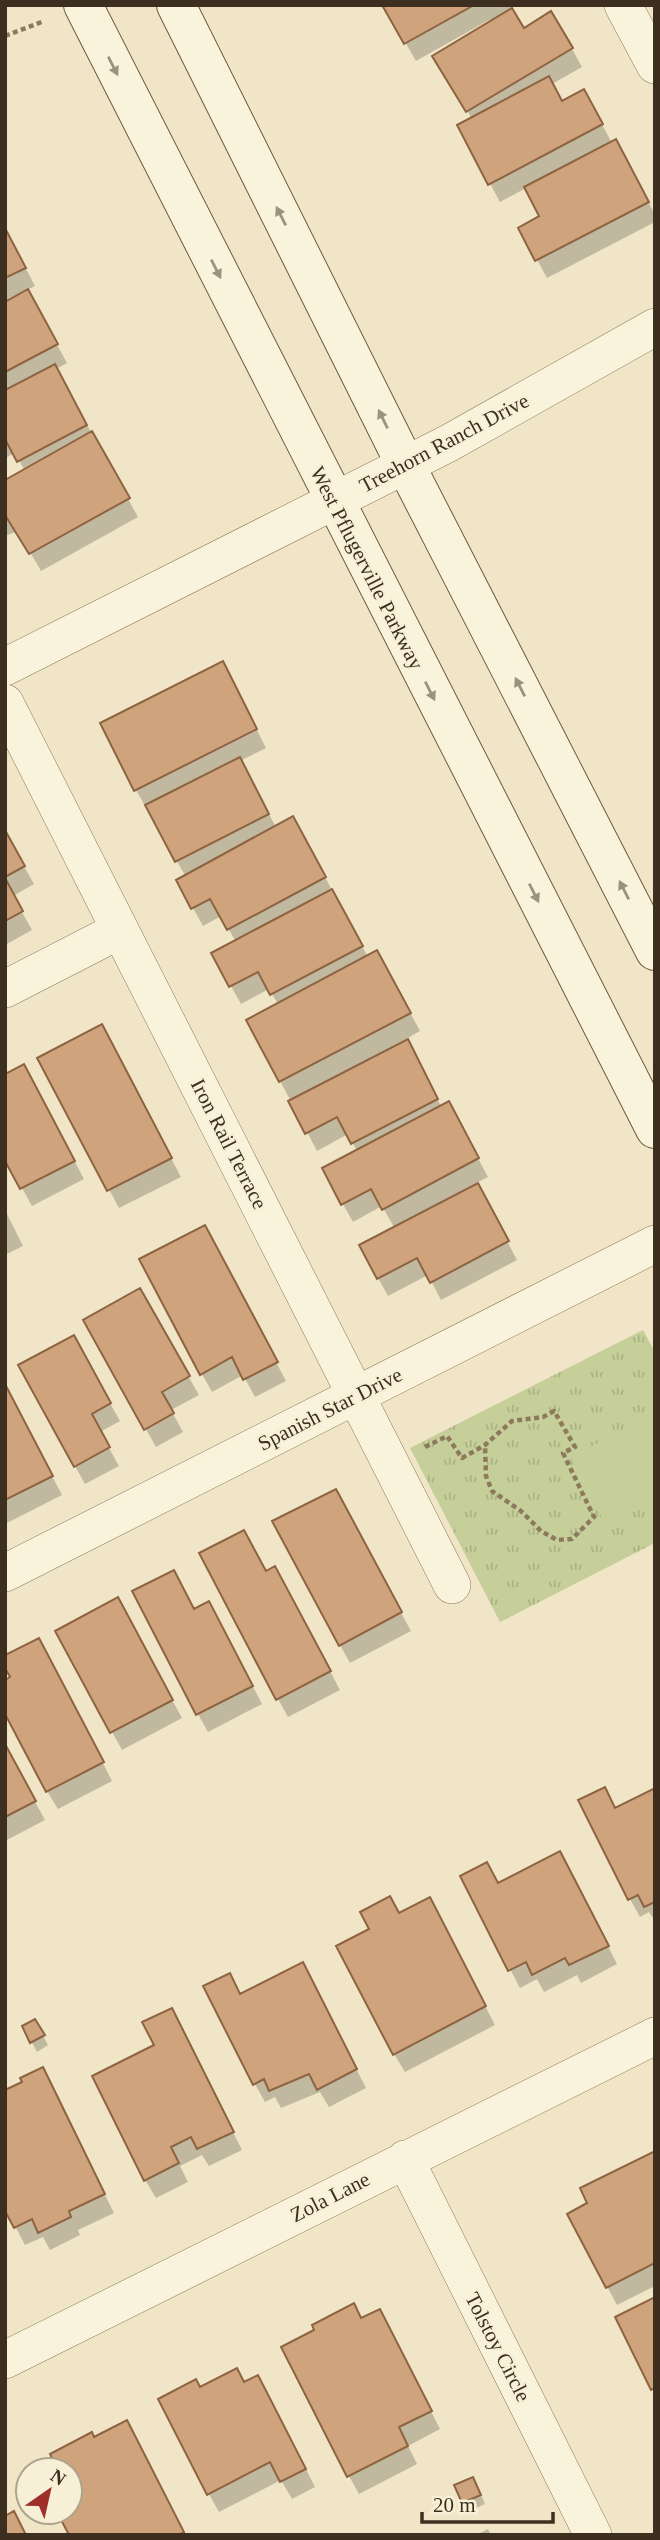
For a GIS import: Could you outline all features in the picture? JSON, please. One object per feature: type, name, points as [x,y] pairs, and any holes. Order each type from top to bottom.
[{"type":"main road","name":"West Pflugerville Parkway","points":[[83,5],[333,502],[655,1129]]},
{"type":"main road","points":[[176,5],[405,464],[655,951]]},
{"type":"street","points":[[623,5],[655,65]]},
{"type":"street","name":"Treehorn Ranch Drive","points":[[5,667],[333,502],[655,327]]},
{"type":"street","name":"Iron Rail Terrace","points":[[5,704],[452,1585]]},
{"type":"street","points":[[5,989],[120,930]]},
{"type":"street","name":"Spanish Star Drive","points":[[5,1573],[655,1244]]},
{"type":"street","name":"Zola Lane","points":[[5,2360],[655,2036]]},
{"type":"street","name":"Tolstoy Circle","points":[[405,2159],[593,2535]]},
{"type":"path","points":[[5,36],[44,21]]},
{"type":"path","points":[[417,1450],[447,1436],[462,1458],[485,1445],[512,1421],[543,1417],[554,1411],[575,1447],[563,1453],[594,1517],[572,1539],[558,1540],[541,1531],[521,1511],[492,1491],[486,1476],[485,1445]]},
{"type":"green space","points":[[643,1330],[655,1352],[655,1543],[500,1622],[410,1448]]},
{"type":"green space","points":[[650,1418],[655,1428],[655,1494],[603,1520],[571,1456]]},
{"type":"building","points":[[382,5],[474,5],[404,44]]},
{"type":"building","points":[[512,8],[524,28],[551,11],[573,48],[466,112],[432,56]]},
{"type":"building","points":[[549,76],[562,101],[584,89],[603,124],[488,185],[457,125]]},
{"type":"building","points":[[616,139],[649,202],[535,261],[518,228],[539,216],[524,187]]},
{"type":"building","points":[[5,228],[26,268],[5,278]]},
{"type":"building","points":[[28,289],[58,344],[5,372],[5,302]]},
{"type":"building","points":[[55,364],[87,425],[17,462],[5,439],[5,390]]},
{"type":"building","points":[[92,431],[130,498],[29,554],[5,515],[5,480]]},
{"type":"building","points":[[223,661],[257,729],[134,791],[100,723]]},
{"type":"building","points":[[240,757],[269,814],[175,862],[145,805]]},
{"type":"building","points":[[293,816],[326,877],[227,930],[210,899],[191,909],[176,880]]},
{"type":"building","points":[[5,830],[25,866],[5,877]]},
{"type":"building","points":[[5,878],[23,911],[5,921]]},
{"type":"building","points":[[332,889],[363,946],[270,995],[258,972],[229,987],[211,953]]},
{"type":"building","points":[[377,950],[411,1013],[279,1082],[246,1020]]},
{"type":"building","points":[[102,1024],[172,1158],[107,1191],[37,1058]]},
{"type":"building","points":[[408,1039],[438,1099],[351,1144],[337,1117],[305,1134],[288,1101]]},
{"type":"building","points":[[24,1064],[75,1161],[20,1189],[5,1161],[5,1074]]},
{"type":"building","points":[[449,1101],[479,1158],[382,1210],[371,1189],[341,1205],[322,1168]]},
{"type":"building","points":[[478,1183],[509,1241],[430,1283],[417,1258],[377,1279],[359,1245]]},
{"type":"building","points":[[205,1225],[278,1362],[243,1380],[232,1357],[200,1375],[139,1259]]},
{"type":"building","points":[[140,1288],[190,1376],[162,1392],[174,1413],[144,1430],[83,1320]]},
{"type":"building","points":[[74,1335],[111,1403],[92,1414],[110,1447],[74,1467],[18,1365]]},
{"type":"building","points":[[5,1384],[53,1476],[5,1500]]},
{"type":"building","points":[[336,1489],[402,1612],[339,1646],[272,1521]]},
{"type":"building","points":[[244,1530],[266,1571],[275,1566],[331,1671],[276,1700],[199,1553]]},
{"type":"building","points":[[174,1570],[194,1609],[209,1601],[253,1686],[196,1715],[132,1591]]},
{"type":"building","points":[[118,1597],[173,1700],[110,1733],[55,1631]]},
{"type":"building","points":[[39,1638],[104,1762],[46,1792],[5,1714],[5,1680],[10,1677],[5,1668],[5,1655]]},
{"type":"building","points":[[5,1744],[36,1801],[5,1817]]},
{"type":"building","points":[[605,1787],[615,1808],[655,1788],[655,1902],[644,1907],[638,1895],[628,1900],[578,1800]]},
{"type":"building","points":[[560,1851],[609,1946],[569,1965],[565,1958],[532,1975],[526,1962],[508,1971],[460,1876],[487,1862],[498,1883]]},
{"type":"building","points":[[390,1896],[399,1913],[430,1897],[486,2006],[393,2055],[336,1946],[369,1929],[360,1912]]},
{"type":"building","points":[[303,1962],[357,2069],[317,2090],[309,2074],[269,2091],[264,2079],[253,2085],[203,1986],[230,1973],[240,1994]]},
{"type":"building","points":[[172,2008],[234,2132],[197,2149],[191,2137],[171,2147],[179,2163],[144,2181],[92,2076],[154,2045],[142,2022]]},
{"type":"building","points":[[35,2019],[45,2035],[30,2043],[22,2026]]},
{"type":"building","points":[[43,2067],[105,2194],[69,2211],[71,2217],[38,2233],[32,2219],[14,2228],[5,2211],[5,2090],[22,2082],[20,2078]]},
{"type":"building","points":[[655,2151],[655,2263],[606,2288],[567,2214],[587,2203],[580,2188]]},
{"type":"building","points":[[655,2297],[655,2388],[651,2390],[615,2317]]},
{"type":"building","points":[[354,2303],[361,2318],[380,2309],[432,2411],[399,2427],[408,2446],[347,2477],[281,2347],[314,2330],[312,2325]]},
{"type":"building","points":[[237,2368],[244,2382],[258,2375],[306,2469],[280,2482],[270,2462],[207,2495],[158,2399],[196,2379],[200,2387]]},
{"type":"building","points":[[127,2420],[184,2532],[179,2535],[69,2535],[64,2526],[84,2526],[84,2456],[50,2454],[92,2432],[94,2437]]},
{"type":"building","points":[[473,2477],[481,2495],[462,2503],[454,2485]]},
{"type":"building","points":[[14,2511],[14,2526],[22,2526],[26,2535],[5,2535],[5,2516]]}]
